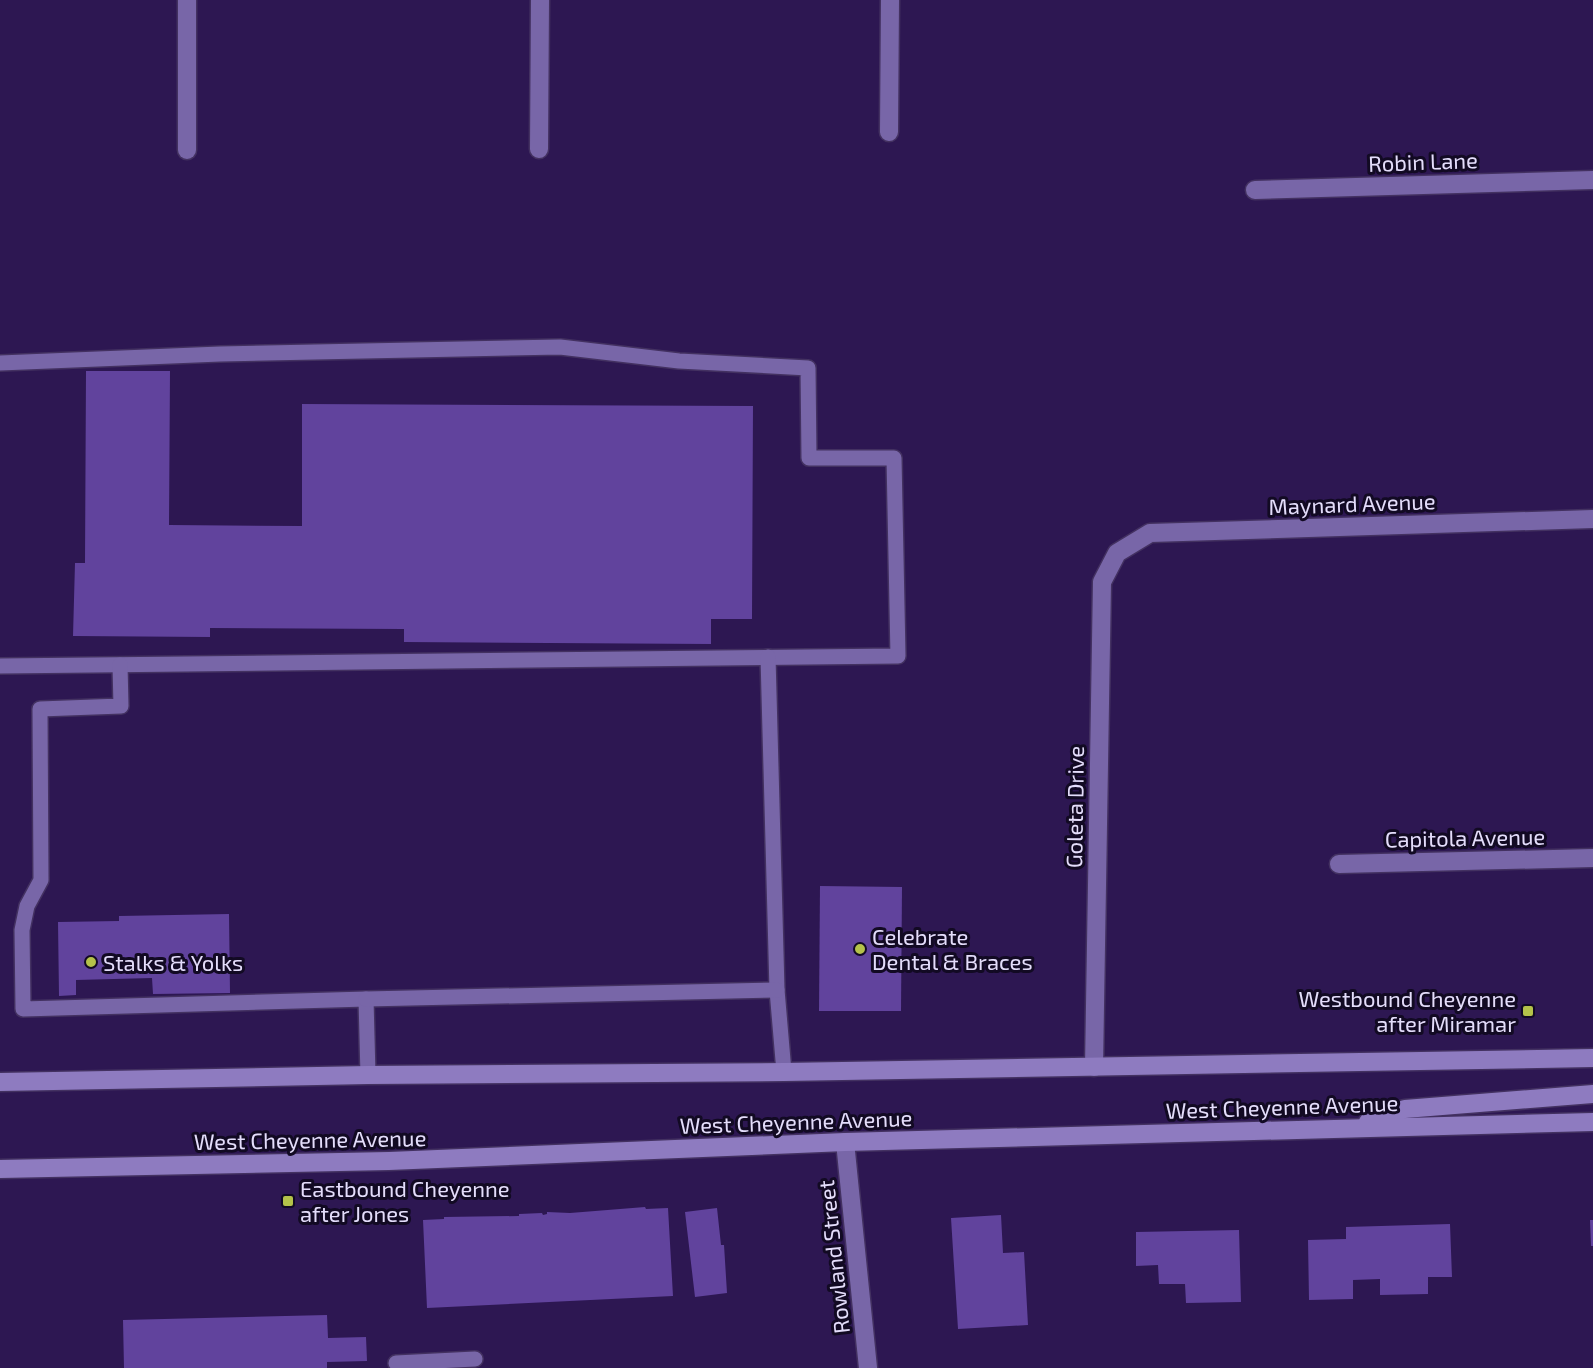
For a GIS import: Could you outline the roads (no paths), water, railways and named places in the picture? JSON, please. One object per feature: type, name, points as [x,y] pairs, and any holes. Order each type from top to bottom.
[{"type":"main road","name":"West Cheyenne Avenue","points":[[0,1082],[368,1075],[784,1072],[1593,1058]]},
{"type":"main road","points":[[1352,1128],[1405,1109],[1593,1094]]},
{"type":"main road","name":"West Cheyenne Avenue","points":[[0,1169],[413,1160],[845,1142],[1593,1122]]},
{"type":"street","points":[[187,0],[187,150]]},
{"type":"street","points":[[540,0],[540,149]]},
{"type":"street","points":[[889,132],[890,0]]},
{"type":"street","name":"Robin Lane","points":[[1255,190],[1593,180]]},
{"type":"street","name":"Maynard Avenue","points":[[1117,553],[1150,533],[1593,519]]},
{"type":"street","name":"Goleta Drive","points":[[1094,1067],[1102,582],[1117,553]]},
{"type":"street","name":"Capitola Avenue","points":[[1339,864],[1593,858]]},
{"type":"street","name":"Rowland Street","points":[[845,1142],[868,1368]]},
{"type":"lane","points":[[0,363],[220,354],[560,347],[679,361],[808,368],[809,458],[894,458],[898,656],[0,666]]},
{"type":"lane","points":[[768,657],[777,990],[784,1072]]},
{"type":"lane","points":[[120,665],[121,706],[40,709],[41,880],[27,906],[22,930],[23,1009],[777,990]]},
{"type":"lane","points":[[366,999],[368,1075]]},
{"type":"lane","points":[[396,1363],[475,1359]]},
{"type":"place","name":"Celebrate Dental & Braces","points":[[860,949]]},
{"type":"place","name":"Stalks & Yolks","points":[[91,962]]},
{"type":"place","name":"Westbound Cheyenne after Miramar","points":[[1528,1011]]},
{"type":"place","name":"Eastbound Cheyenne after Jones","points":[[288,1201]]}]
